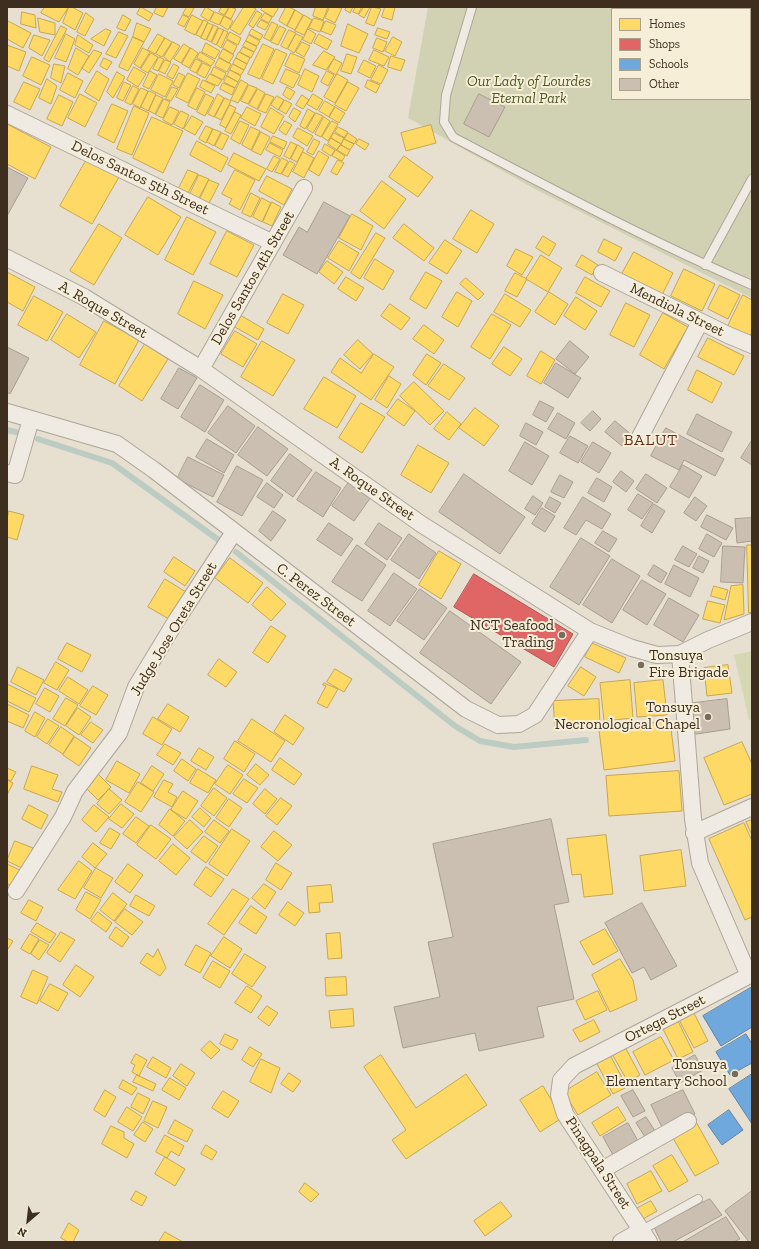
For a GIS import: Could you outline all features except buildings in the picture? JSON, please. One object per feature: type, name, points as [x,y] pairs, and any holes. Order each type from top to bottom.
[{"type":"street","name":"Delos Santos 5th Street","points":[[7,114],[274,243]]},
{"type":"street","name":"Delos Santos 4th Street","points":[[201,369],[304,188]]},
{"type":"street","name":"A. Roque Street","points":[[7,258],[84,297],[201,369],[421,524],[590,630],[632,648],[658,655],[680,654],[723,633],[752,622]]},
{"type":"street","name":"Mendiola Street","points":[[602,273],[700,322],[752,345]]},
{"type":"street","points":[[640,437],[700,322]]},
{"type":"street","name":"C. Perez Street","points":[[7,412],[116,444],[154,470],[466,709],[498,725],[519,724],[535,715],[590,630]]},
{"type":"street","points":[[7,473],[15,475],[30,419]]},
{"type":"street","name":"Judge Jose Oreta Street","points":[[16,891],[63,817],[75,791],[119,733],[136,687],[176,621],[234,532]]},
{"type":"street","points":[[680,654],[694,833],[700,863],[750,975]]},
{"type":"street","points":[[694,833],[752,807]]},
{"type":"street","name":"Ortega Street","points":[[560,1080],[574,1066],[750,975]]},
{"type":"street","name":"Pinagpala Street","points":[[560,1080],[559,1095],[566,1114],[646,1236]]},
{"type":"street","points":[[602,1170],[688,1120]]},
{"type":"street","points":[[621,1242],[646,1236]]},
{"type":"lane","points":[[472,7],[446,95],[444,122],[453,137],[590,209],[705,265],[752,285]]},
{"type":"lane","points":[[705,265],[752,180]]},
{"type":"lane","points":[[646,1236],[698,1199]]},
{"type":"green space","name":"Our Lady of Lourdes Eternal Park","points":[[428,7],[752,7],[752,298],[533,188],[408,118]]},
{"type":"green space","points":[[752,651],[752,719],[749,720],[734,655]]},
{"type":"waterway","points":[[7,430],[16,432]]},
{"type":"waterway","points":[[38,439],[112,463],[220,541]]},
{"type":"waterway","points":[[236,552],[455,726],[480,741],[514,747],[586,740]]},
{"type":"place","name":"NCT Seafood Trading","points":[[562,635]]},
{"type":"place","name":"Tonsuya Fire Brigade","points":[[641,665]]},
{"type":"place","name":"Tonsuya Necronological Chapel","points":[[708,717]]},
{"type":"place","name":"Tonsuya Elementary School","points":[[735,1074]]},
{"type":"district","name":"BALUT","points":[[651,440]]}]
